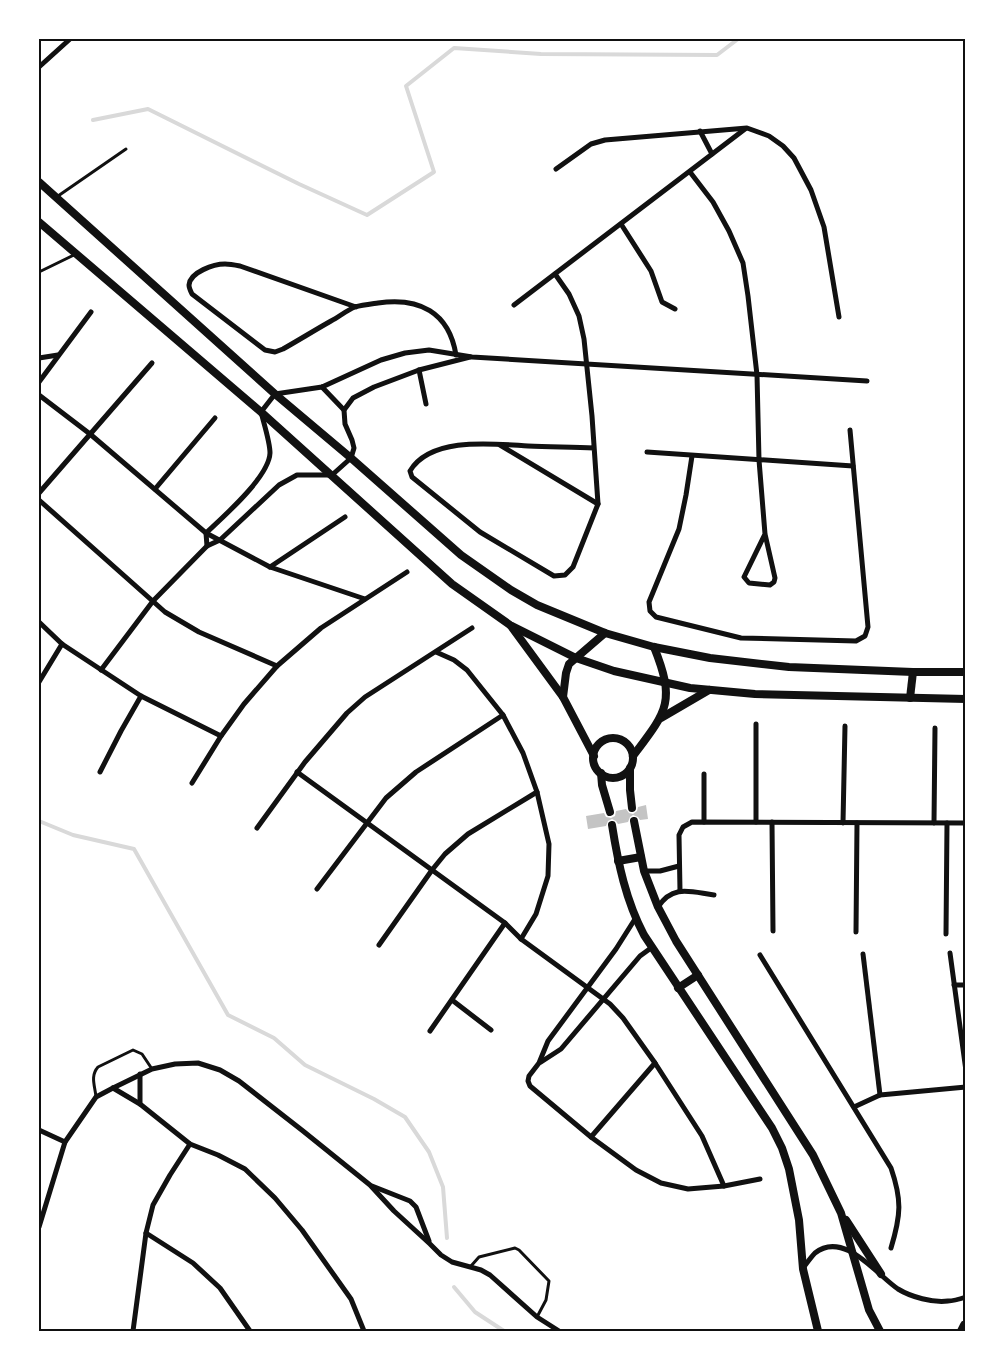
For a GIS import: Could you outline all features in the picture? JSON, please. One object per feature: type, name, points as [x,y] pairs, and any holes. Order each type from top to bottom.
[{"type":"main road","points":[[39,183],[275,394],[461,555],[537,605],[605,633],[654,647],[710,658],[759,664],[913,672],[966,672]]},
{"type":"main road","points":[[39,222],[261,412],[452,584],[510,625],[576,658],[614,671],[666,683],[755,694],[966,699]]},
{"type":"main road","points":[[510,625],[563,697],[594,756]]},
{"type":"main road","points":[[563,697],[569,664],[605,633]]},
{"type":"main road","points":[[632,808],[630,768],[633,756],[661,718],[667,699],[663,668],[654,647]]},
{"type":"main road","points":[[910,698],[913,672]]},
{"type":"main road","points":[[661,718],[710,690]]},
{"type":"main road","points":[[630,768],[626,773],[607,777],[601,773],[594,762],[595,749],[604,740],[610,738],[623,740],[628,744],[633,756]]},
{"type":"main road","points":[[601,773],[610,812]]},
{"type":"main road","points":[[634,821],[644,871],[658,907],[676,941],[813,1155],[840,1213],[869,1310],[880,1331]]},
{"type":"main road","points":[[612,825],[618,861],[635,919],[651,948],[772,1128],[782,1148],[789,1169],[799,1220],[803,1269],[818,1331]]},
{"type":"main road","points":[[618,861],[641,857]]},
{"type":"main road","points":[[678,988],[698,975]]},
{"type":"main road","points":[[840,1213],[881,1274]]},
{"type":"street","points":[[39,67],[70,39]]},
{"type":"street","points":[[514,305],[747,128]]},
{"type":"street","points":[[556,169],[591,144],[598,142],[747,128],[769,136],[794,158],[811,190],[824,226],[839,317]]},
{"type":"street","points":[[700,131],[712,154]]},
{"type":"street","points":[[690,171],[713,202],[743,263],[757,375],[759,460],[765,534],[775,578],[770,585],[749,583],[744,577],[765,534]]},
{"type":"street","points":[[621,224],[651,271],[662,302],[675,309]]},
{"type":"street","points":[[356,307],[228,263],[202,269],[191,278],[189,286],[192,294],[201,301],[265,350],[275,352],[356,307],[393,301],[411,303],[428,309],[445,324],[452,338],[456,361]]},
{"type":"street","points":[[555,274],[569,294],[579,316],[584,339],[594,448],[598,504],[573,567],[565,575],[554,576],[480,532],[412,477],[410,471],[414,464],[428,454],[471,444],[594,448]]},
{"type":"street","points":[[39,382],[91,312]]},
{"type":"street","points":[[206,533],[263,473],[270,453],[261,412],[275,394],[322,387],[381,360],[405,352],[429,350],[472,357],[867,381]]},
{"type":"street","points":[[39,358],[58,355]]},
{"type":"street","points":[[101,670],[153,601],[207,546],[220,540],[279,485],[297,475],[332,475],[351,458],[353,443],[345,424],[344,410],[352,398],[371,388],[420,370],[472,357]]},
{"type":"street","points":[[39,493],[152,363]]},
{"type":"street","points":[[420,370],[426,404]]},
{"type":"street","points":[[322,387],[344,410]]},
{"type":"street","points":[[39,395],[90,434],[206,533],[270,567],[365,598]]},
{"type":"street","points":[[155,489],[215,418]]},
{"type":"street","points":[[692,456],[679,529],[649,602],[650,611],[656,617],[741,638],[855,641],[865,636],[868,627],[850,430]]},
{"type":"street","points":[[499,444],[598,504]]},
{"type":"street","points":[[647,453],[853,466]]},
{"type":"street","points":[[39,500],[165,612],[199,632],[277,666]]},
{"type":"street","points":[[270,567],[345,517]]},
{"type":"street","points":[[206,533],[207,546]]},
{"type":"street","points":[[192,783],[220,736],[277,666],[321,628],[407,572]]},
{"type":"street","points":[[39,622],[62,644],[141,696],[220,736]]},
{"type":"street","points":[[257,828],[297,772],[347,713],[364,697],[472,628]]},
{"type":"street","points":[[39,682],[62,644]]},
{"type":"street","points":[[436,652],[454,660],[466,670],[502,715],[523,753],[537,792],[549,844],[548,876],[536,914],[520,939]]},
{"type":"street","points":[[100,772],[141,696]]},
{"type":"street","points":[[316,889],[386,798],[416,772],[502,715]]},
{"type":"street","points":[[756,724],[756,822]]},
{"type":"street","points":[[843,823],[846,726]]},
{"type":"street","points":[[934,728],[934,823]]},
{"type":"street","points":[[297,772],[505,923],[520,939],[604,999],[623,1018],[702,1136],[723,1186]]},
{"type":"street","points":[[704,774],[704,822]]},
{"type":"street","points":[[379,945],[445,854],[468,834],[537,792]]},
{"type":"street","points":[[680,891],[680,835],[682,827],[692,822],[966,823]]},
{"type":"street","points":[[772,822],[773,931]]},
{"type":"street","points":[[856,932],[857,822]]},
{"type":"street","points":[[946,934],[947,823]]},
{"type":"street","points":[[644,871],[660,871],[679,866]]},
{"type":"street","points":[[658,907],[666,897],[680,891],[714,895]]},
{"type":"street","points":[[635,919],[616,949],[548,1041],[528,1082],[591,1137],[636,1170],[661,1184],[688,1189],[723,1186],[760,1179]]},
{"type":"street","points":[[430,1031],[505,923]]},
{"type":"street","points":[[539,1063],[561,1049],[640,956],[651,948]]},
{"type":"street","points":[[950,953],[966,1071]]},
{"type":"street","points":[[863,954],[880,1095]]},
{"type":"street","points":[[759,956],[891,1168],[898,1187],[900,1210],[891,1248]]},
{"type":"street","points":[[954,985],[966,985]]},
{"type":"street","points":[[452,1000],[491,1030]]},
{"type":"street","points":[[39,1227],[65,1142],[96,1097],[152,1069],[175,1064],[198,1063],[220,1070],[238,1082],[370,1185],[441,1255],[452,1262],[471,1266],[490,1275],[537,1317],[559,1331]]},
{"type":"street","points":[[591,1137],[655,1063]]},
{"type":"street","points":[[140,1074],[140,1104]]},
{"type":"street","points":[[854,1107],[880,1095],[966,1087]]},
{"type":"street","points":[[113,1088],[140,1104],[190,1144],[245,1169],[275,1198],[302,1230],[351,1299],[364,1331]]},
{"type":"street","points":[[39,1131],[65,1142]]},
{"type":"street","points":[[133,1331],[146,1233],[153,1205],[190,1144]]},
{"type":"street","points":[[370,1185],[411,1201],[430,1244]]},
{"type":"street","points":[[146,1233],[192,1263],[220,1288],[250,1331]]},
{"type":"street","points":[[803,1269],[815,1253],[826,1247],[834,1246],[853,1252],[898,1288],[916,1297],[946,1302],[966,1298]]},
{"type":"street","points":[[956,1331],[964,1327]]},
{"type":"lane","points":[[57,197],[126,149]]},
{"type":"lane","points":[[39,272],[75,254]]},
{"type":"lane","points":[[96,1097],[93,1074],[95,1070],[130,1050],[137,1050],[142,1054],[152,1069]]},
{"type":"lane","points":[[471,1266],[479,1257],[512,1248],[519,1250],[549,1281],[546,1300],[537,1317]]},
{"type":"building","points":[[646,805],[648,819],[640,820],[633,815],[628,822],[618,824],[612,819],[606,826],[588,829],[586,816],[604,813],[606,817],[611,818],[615,816],[616,811],[626,809],[633,814],[638,807]]},
{"type":"waterway","points":[[93,120],[148,109],[367,215],[434,172],[406,86],[454,48],[541,54],[717,55],[738,39]]},
{"type":"waterway","points":[[39,821],[73,835],[134,849],[228,1015],[274,1038],[305,1065],[405,1117],[429,1152],[443,1187],[447,1238]]},
{"type":"waterway","points":[[454,1287],[475,1312],[504,1331]]}]
